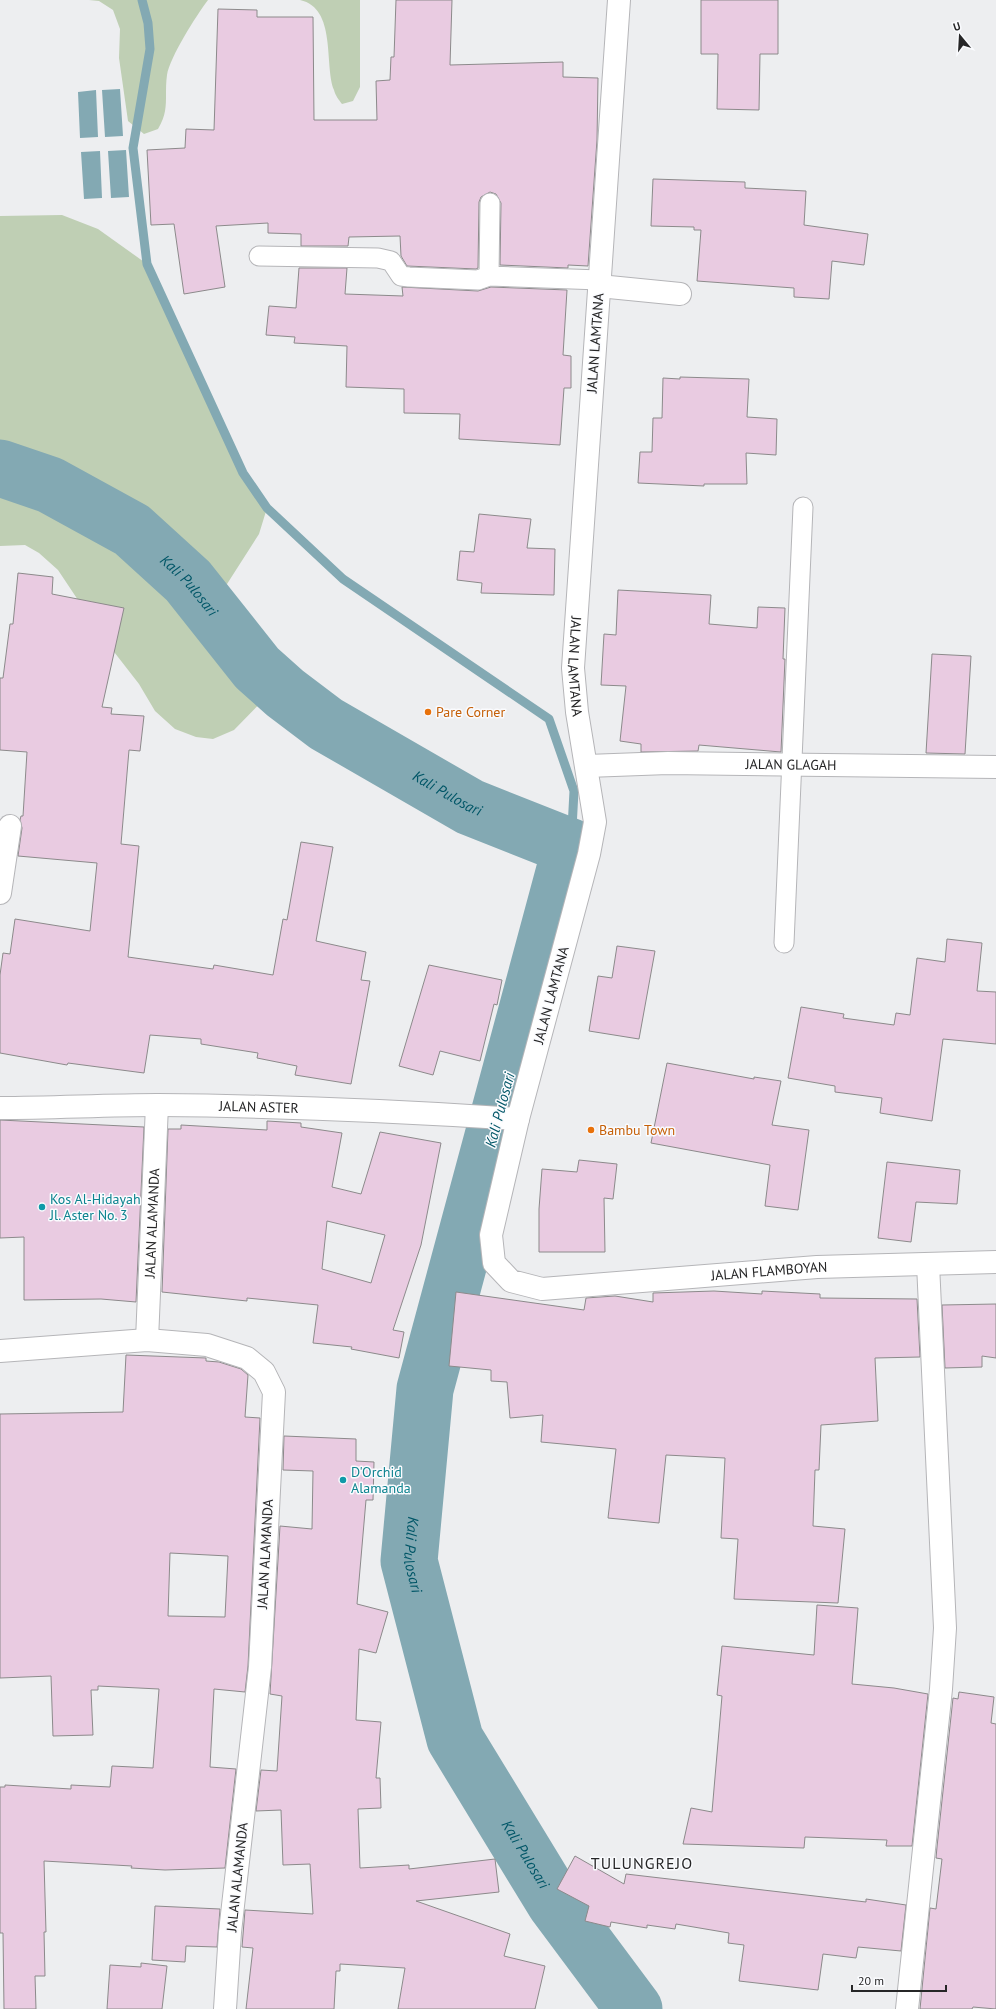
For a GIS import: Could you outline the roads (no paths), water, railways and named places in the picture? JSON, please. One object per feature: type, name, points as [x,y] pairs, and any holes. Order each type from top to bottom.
[{"type":"street","name":"JALAN LAMTANA","points":[[542,1289],[511,1281],[494,1263],[491,1235],[518,1119],[592,841],[595,822],[577,712],[573,668],[619,0]]},
{"type":"street","points":[[600,283],[680,294]]},
{"type":"street","name":"JALAN GLAGAH","points":[[587,766],[668,762],[996,767]]},
{"type":"street","points":[[0,893],[10,826]]},
{"type":"street","name":"JALAN ASTER","points":[[0,1108],[63,1108],[157,1105],[518,1119]]},
{"type":"street","name":"JALAN ALAMANDA","points":[[147,1340],[157,1105]]},
{"type":"street","name":"JALAN FLAMBOYAN","points":[[542,1289],[817,1267],[996,1262]]},
{"type":"street","points":[[907,2009],[941,1689],[945,1628],[928,1264]]},
{"type":"street","name":"JALAN ALAMANDA","points":[[0,1351],[147,1340],[207,1345],[247,1358],[264,1372],[274,1392],[260,1667],[230,1932],[225,2009]]},
{"type":"lane","points":[[489,276],[490,203]]},
{"type":"lane","points":[[259,256],[378,258],[390,261],[401,276],[409,278],[478,280],[489,276],[600,283]]},
{"type":"lane","points":[[784,943],[803,507]]},
{"type":"water","points":[[120,89],[123,136],[105,137],[102,90]]},
{"type":"water","points":[[96,90],[98,137],[80,138],[78,92]]},
{"type":"water","points":[[126,150],[129,197],[111,198],[108,151]]},
{"type":"water","points":[[100,151],[102,198],[84,199],[81,152]]},
{"type":"waterway","points":[[142,0],[148,23],[150,49],[133,148],[147,264],[243,473],[267,508],[343,579],[549,719],[574,791],[571,847]]},
{"type":"waterway","name":"Kali Pulosari","points":[[0,468],[50,485],[132,530],[188,581],[257,668],[285,693],[326,724],[470,807],[571,847],[425,1389],[409,1561],[455,1739],[555,1903],[634,2009]]},
{"type":"place","name":"Pare Corner","points":[[428,712]]},
{"type":"place","name":"Bambu Town","points":[[591,1130]]},
{"type":"place","name":"Kos Al-Hidayah Jl. Aster No. 3","points":[[42,1207]]},
{"type":"place","name":"D'Orchid Alamanda","points":[[343,1480]]},
{"type":"district","name":"TULUNGREJO","points":[[642,1863]]}]
